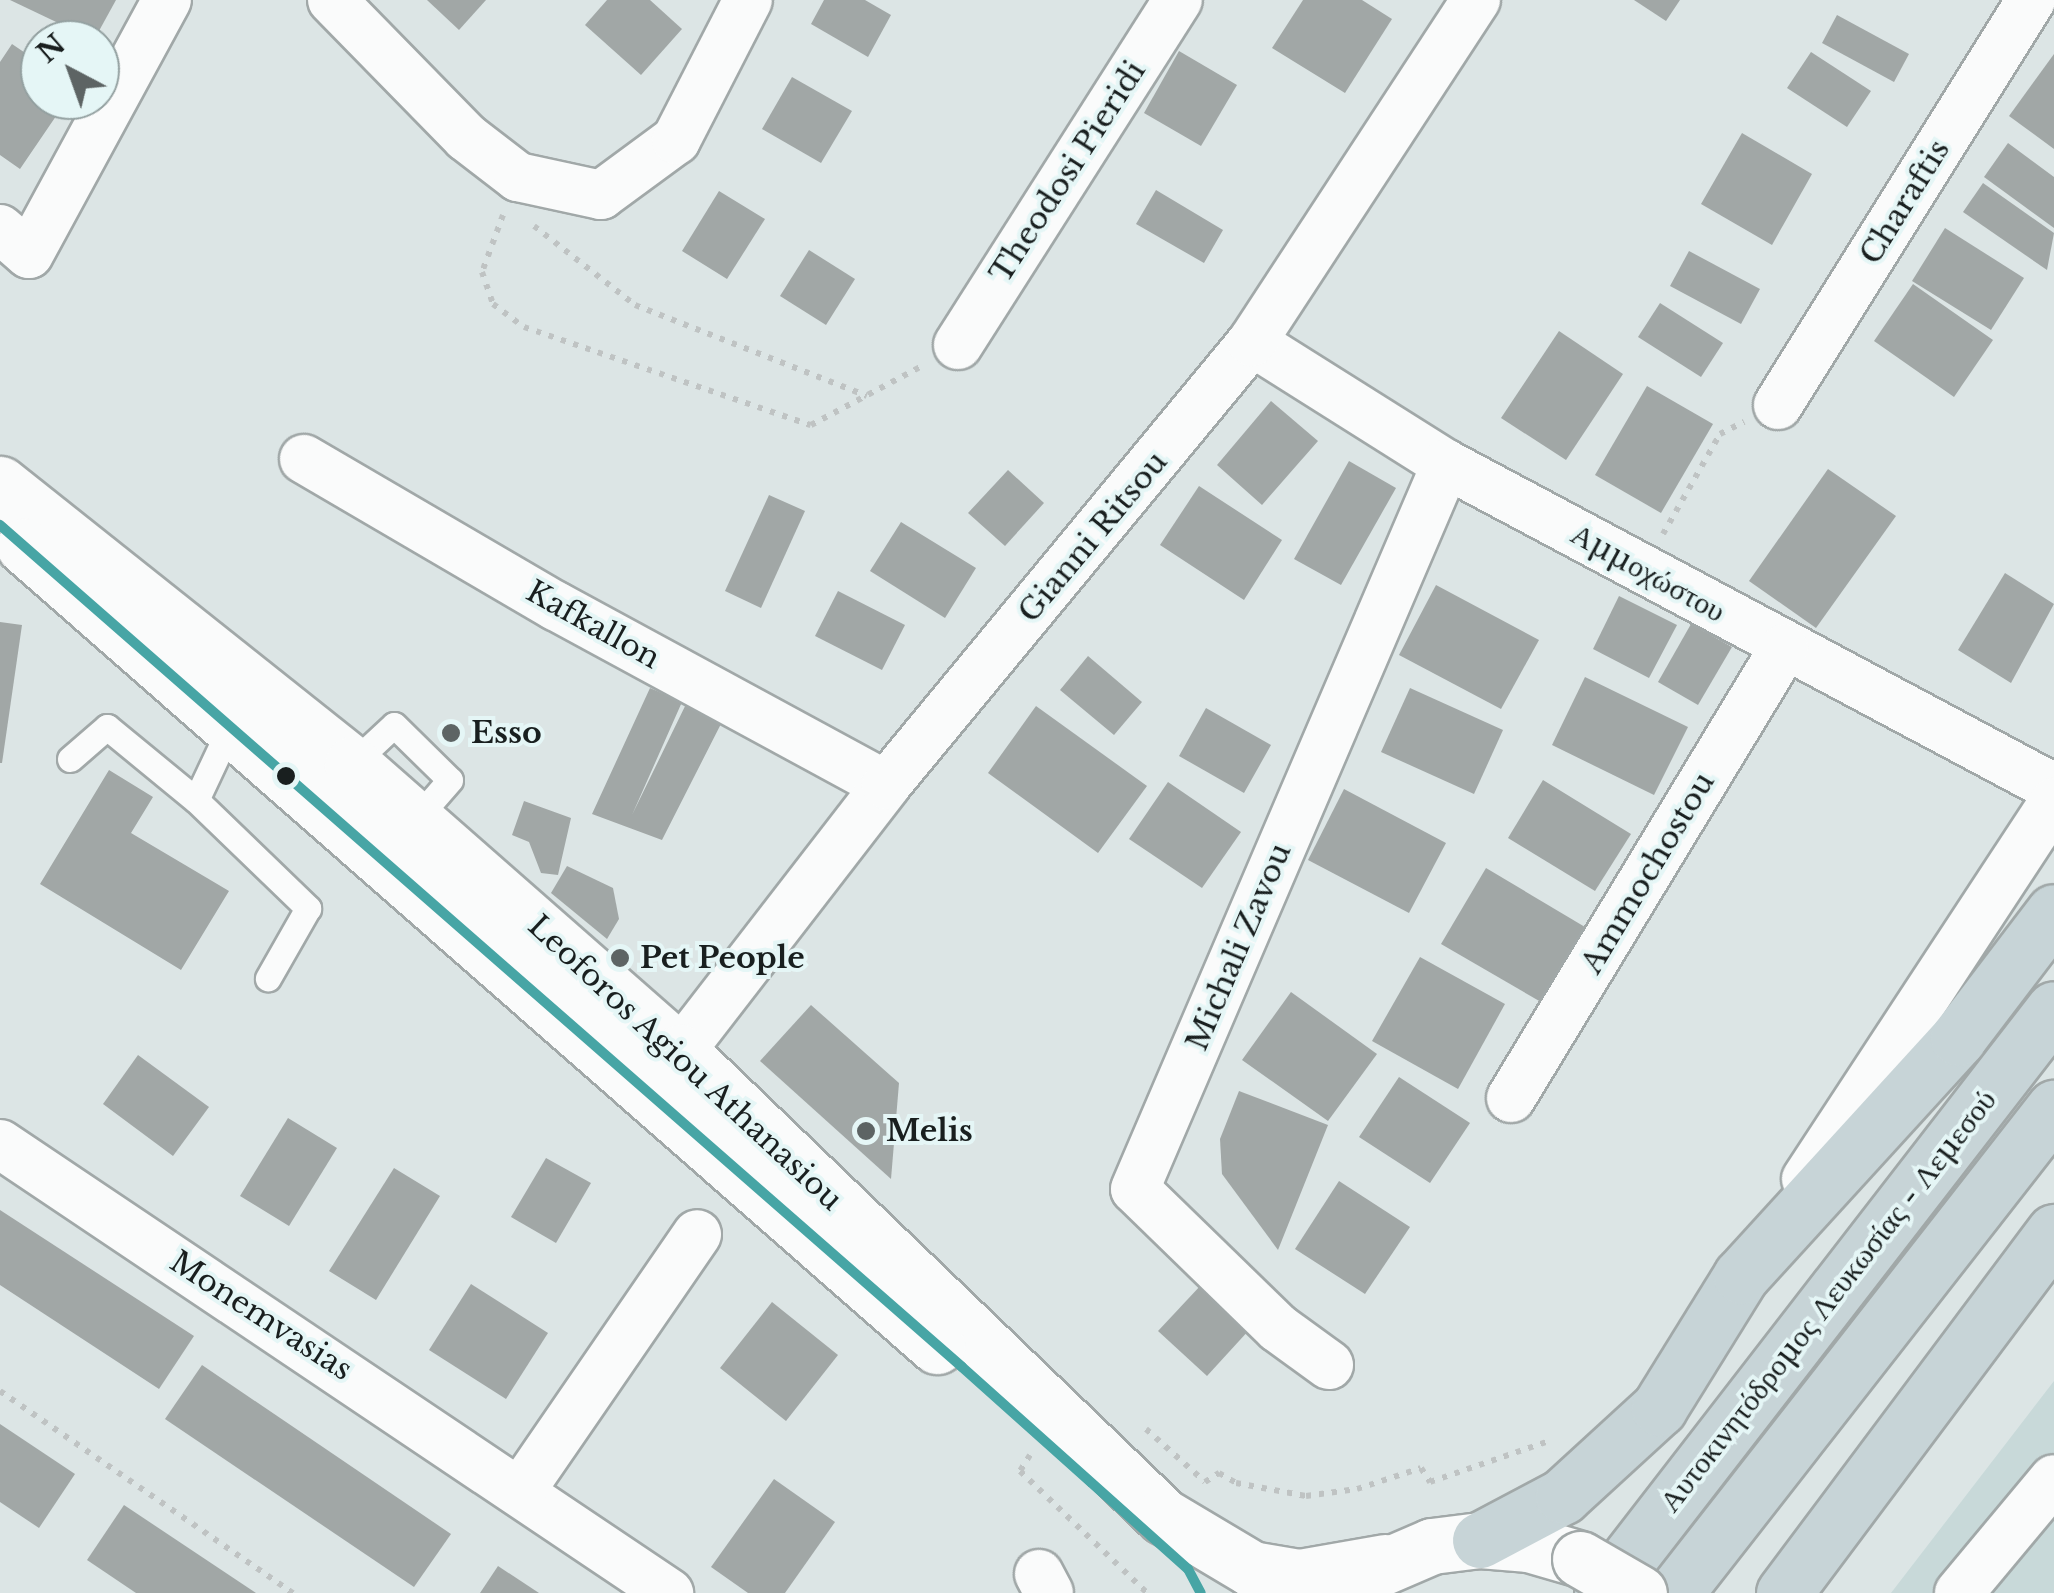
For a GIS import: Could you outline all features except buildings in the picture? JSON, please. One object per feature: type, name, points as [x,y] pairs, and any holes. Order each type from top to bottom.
[{"type":"highway","points":[[1480,1540],[1563,1496],[1659,1408],[1742,1276],[1958,1038],[2054,912]]},
{"type":"highway","name":"Αυτοκινητόδρομος Λευκωσίας - Λεμεσού","points":[[1591,1576],[2054,1009]]},
{"type":"highway","name":"Αυτοκινητόδρομος Λευκωσίας - Λεμεσού","points":[[1675,1593],[2054,1108]]},
{"type":"highway","points":[[1784,1593],[2054,1232]]},
{"type":"main road","name":"Leoforos Agiou Athanasiou","points":[[0,484],[352,764],[680,1052],[1178,1528],[1252,1569],[1299,1577],[1480,1540],[1529,1544],[1591,1576],[1639,1593]]},
{"type":"main road","name":"Leoforos Agiou Athanasiou","points":[[0,525],[229,730],[962,1366],[1188,1569],[1201,1593]]},
{"type":"main road","points":[[1334,1593],[1385,1562]]},
{"type":"street","points":[[15,242],[167,0]]},
{"type":"street","points":[[332,0],[466,137],[513,191],[602,194],[676,140],[748,0]]},
{"type":"street","name":"Theodosi Pieridi","points":[[958,345],[1178,0]]},
{"type":"street","name":"Gianni Ritsou","points":[[680,1052],[886,785],[1252,342],[1476,0]]},
{"type":"street","name":"Charaftis","points":[[1778,405],[2031,0]]},
{"type":"street","name":"Αμμοχώστου","points":[[1252,342],[1446,464],[1784,648],[2054,788]]},
{"type":"street","name":"Kafkallon","points":[[304,459],[556,606],[886,785]]},
{"type":"street","name":"Michali Zavou","points":[[1330,1366],[1278,1328],[1135,1189],[1446,464]]},
{"type":"street","name":"Ammochostou","points":[[1511,1098],[1784,648]]},
{"type":"street","points":[[1742,1276],[2054,802]]},
{"type":"street","name":"Monemvasias","points":[[0,1144],[522,1489],[669,1593]]},
{"type":"street","points":[[522,1489],[697,1234]]},
{"type":"street","points":[[1960,1593],[2054,1479]]},
{"type":"lane","points":[[70,759],[107,726],[196,800],[308,908],[268,978]]},
{"type":"lane","points":[[196,800],[229,730]]},
{"type":"path","points":[[868,396],[636,305],[513,191],[482,272],[493,304],[524,326],[811,425],[868,396],[958,345]]},
{"type":"path","points":[[1642,570],[1720,434],[1778,405]]},
{"type":"path","points":[[0,1391],[293,1593]]},
{"type":"path","points":[[1360,1496],[1357,1489],[1422,1468],[1430,1482],[1561,1436]]},
{"type":"shaded area","points":[[2054,1381],[2054,1593],[1891,1593]]},
{"type":"transit line","points":[[0,525],[962,1367],[1188,1569],[1201,1593]]},
{"type":"place","name":"Esso","points":[[451,733]]},
{"type":"place","name":"Pet People","points":[[620,958]]},
{"type":"place","name":"Melis","points":[[866,1131]]}]
